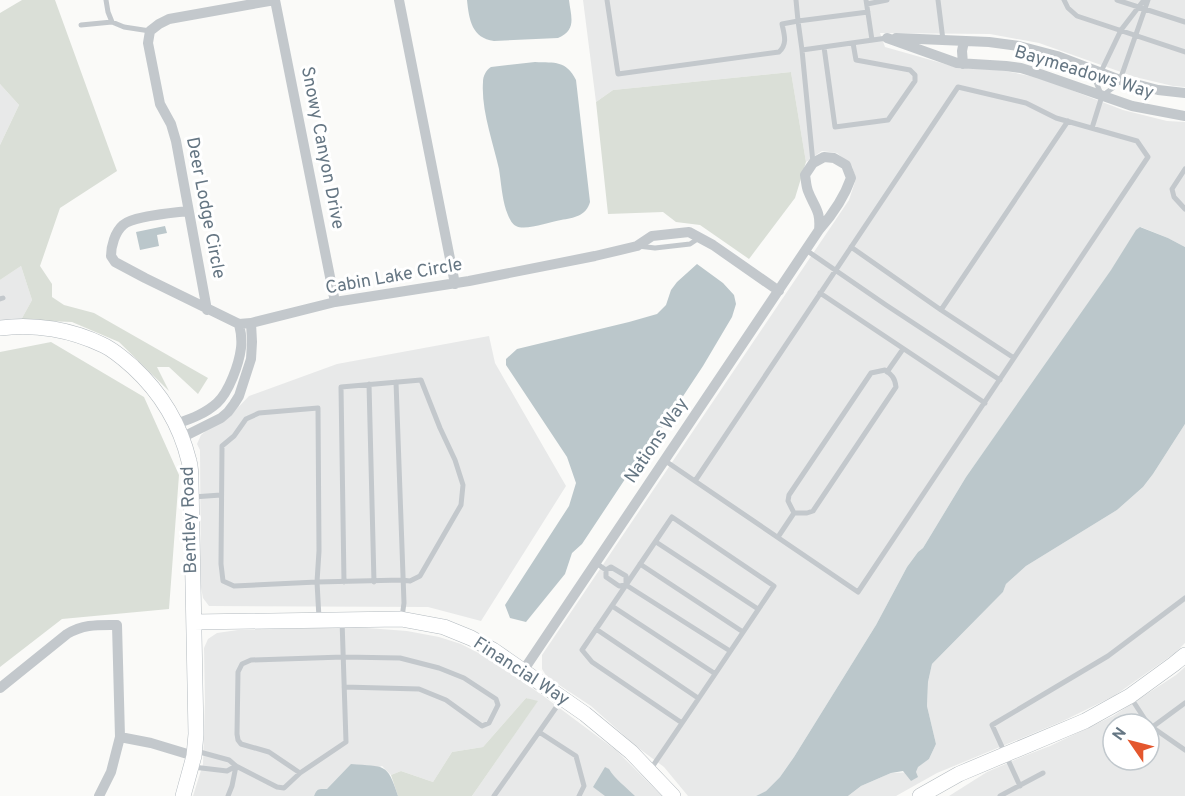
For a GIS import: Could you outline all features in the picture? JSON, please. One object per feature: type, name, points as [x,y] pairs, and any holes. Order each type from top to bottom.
[{"type":"street","points":[[150,31],[169,19],[275,0]]},
{"type":"street","name":"Snowy Canyon Drive","points":[[275,0],[336,302]]},
{"type":"street","points":[[399,0],[455,284]]},
{"type":"street","name":"Deer Lodge Circle","points":[[150,31],[148,43],[154,81],[160,104],[171,124],[176,141],[207,309]]},
{"type":"street","name":"Baymeadows Way","points":[[887,38],[989,42],[1019,46],[1057,56],[1120,80],[1158,90],[1185,93]]},
{"type":"street","name":"Baymeadows Way","points":[[887,38],[957,63],[1021,68],[1132,106],[1185,116]]},
{"type":"street","points":[[963,63],[964,41]]},
{"type":"street","name":"Nations Way","points":[[523,671],[847,191],[851,178],[846,165],[834,158],[824,157],[813,163]]},
{"type":"street","points":[[813,163],[805,175],[807,190],[816,206],[820,220],[819,230]]},
{"type":"street","name":"Cabin Lake Circle","points":[[188,211],[134,219],[122,225],[111,246],[111,256],[116,262],[239,324],[336,302],[455,284],[595,256],[637,246],[652,236],[689,232],[713,245],[779,291]]},
{"type":"street","points":[[178,431],[221,418],[234,404],[239,396],[251,359],[251,323]]},
{"type":"street","points":[[178,431],[216,405],[222,398],[239,358],[241,339],[239,324]]},
{"type":"street","name":"Bentley Road","points":[[0,328],[21,326],[54,329],[105,345],[123,358],[155,389],[171,414],[178,431],[189,461],[192,497],[196,734],[193,758],[183,796]]},
{"type":"street","name":"Financial Way","points":[[194,622],[402,619],[444,627],[493,650],[562,698],[631,752],[673,796]]},
{"type":"street","points":[[0,688],[76,628],[86,625],[117,625],[120,737],[111,772],[99,796]]},
{"type":"street","points":[[925,795],[959,774],[1085,721],[1130,696],[1185,655]]},
{"type":"street","points":[[120,737],[151,743],[193,758]]},
{"type":"lane","points":[[106,0],[112,22]]},
{"type":"lane","points":[[607,0],[618,74],[779,52],[784,48],[785,43],[782,24],[868,12]]},
{"type":"lane","points":[[796,0],[813,163]]},
{"type":"lane","points":[[872,40],[866,2],[887,0]]},
{"type":"lane","points":[[938,0],[943,40]]},
{"type":"lane","points":[[1064,0],[1068,8],[1077,16],[1185,52]]},
{"type":"lane","points":[[1117,0],[1185,22]]},
{"type":"lane","points":[[1092,128],[1102,96],[1120,80],[1146,0]]},
{"type":"lane","points":[[1102,96],[1096,82],[1100,73],[1121,30],[1142,8]]},
{"type":"lane","points":[[81,25],[112,22],[124,27],[150,31]]},
{"type":"lane","points":[[802,50],[887,38]]},
{"type":"lane","points":[[824,47],[835,127],[888,120],[915,81],[915,75],[910,70],[856,60],[853,42]]},
{"type":"lane","points":[[664,460],[858,592],[1148,158],[1137,141],[1056,118],[1026,103],[958,87],[695,481]]},
{"type":"lane","points":[[941,310],[1068,121]]},
{"type":"lane","points":[[1185,168],[1172,189],[1174,197],[1185,209]]},
{"type":"lane","points":[[851,247],[1014,358]]},
{"type":"lane","points":[[806,250],[1000,380]]},
{"type":"lane","points":[[820,293],[985,403]]},
{"type":"lane","points":[[887,372],[903,349]]},
{"type":"lane","points":[[885,370],[895,380],[896,387],[813,511],[794,513],[788,501],[789,495],[871,374],[885,370]]},
{"type":"lane","points":[[319,620],[317,582],[319,551],[318,408],[259,412],[246,419],[234,436],[222,446],[221,564],[223,581],[234,586],[317,582],[344,582],[374,582],[402,580],[410,581],[420,576],[461,505],[463,485],[455,460],[421,380],[341,387],[344,582]]},
{"type":"lane","points":[[396,382],[404,603],[402,619]]},
{"type":"lane","points":[[369,384],[374,582]]},
{"type":"lane","points":[[192,497],[221,495]]},
{"type":"lane","points":[[778,537],[794,513]]},
{"type":"lane","points":[[649,771],[682,723],[714,673],[774,586],[672,517],[582,650],[592,662],[682,723]]},
{"type":"lane","points":[[656,542],[758,609]]},
{"type":"lane","points":[[596,563],[606,570]]},
{"type":"lane","points":[[640,564],[743,632]]},
{"type":"lane","points":[[606,570],[611,567],[626,576],[626,585]]},
{"type":"lane","points":[[606,570],[606,577],[619,586],[626,585],[730,651]]},
{"type":"lane","points":[[1020,786],[992,725],[1108,656],[1185,598]]},
{"type":"lane","points":[[612,606],[714,673]]},
{"type":"lane","points":[[193,758],[229,760],[277,787],[284,788],[300,773],[346,742],[342,619]]},
{"type":"lane","points":[[597,629],[698,698]]},
{"type":"lane","points":[[300,773],[269,752],[241,744],[238,740],[238,672],[242,664],[251,660],[400,658],[439,668],[464,678],[495,699],[498,705],[489,723],[482,726],[446,700],[419,689],[344,687]]},
{"type":"lane","points":[[1130,696],[1141,712]]},
{"type":"lane","points":[[494,796],[562,698]]},
{"type":"lane","points":[[1161,719],[1185,703]]},
{"type":"lane","points":[[539,732],[576,756],[584,786],[579,796]]},
{"type":"lane","points":[[1161,734],[1185,750]]},
{"type":"lane","points":[[193,758],[227,771],[236,766]]},
{"type":"lane","points":[[228,796],[236,766]]},
{"type":"lane","points":[[1000,796],[1043,773]]},
{"type":"shaded area","points":[[22,0],[55,0],[117,171],[60,208],[40,266],[52,284],[52,297],[64,305],[94,313],[208,378],[198,394],[169,367],[157,367],[169,391],[119,342],[72,322],[21,320],[32,300],[21,266],[0,280],[0,145],[19,105],[0,84],[0,13]]},
{"type":"shaded area","points":[[467,0],[569,0],[570,27],[564,35],[558,38],[494,41],[476,32],[469,14]]},
{"type":"shaded area","points":[[583,0],[1185,0],[1185,87],[1135,77],[1039,43],[990,34],[880,33],[885,47],[959,68],[1000,70],[1040,78],[1123,110],[1167,121],[1185,122],[1185,247],[1141,227],[966,477],[923,548],[907,567],[876,625],[794,757],[780,777],[766,791],[756,796],[688,796],[664,767],[637,747],[591,706],[547,677],[542,669],[542,655],[849,200],[856,179],[852,166],[837,153],[822,151],[806,162],[791,72],[613,90],[596,102]]},
{"type":"shaded area","points":[[535,62],[564,66],[576,80],[590,202],[586,210],[575,217],[531,227],[520,227],[511,221],[505,205],[486,115],[483,80],[486,71],[491,67]]},
{"type":"shaded area","points":[[791,72],[806,162],[795,198],[749,259],[700,225],[676,222],[663,212],[608,214],[596,102],[613,90]]},
{"type":"shaded area","points":[[0,84],[19,105],[0,145]]},
{"type":"shaded area","points":[[165,226],[167,233],[157,235],[159,246],[140,250],[136,232]]},
{"type":"shaded area","points":[[1140,227],[1185,247],[1185,424],[1153,474],[1143,487],[1117,510],[1026,566],[1006,584],[1003,592],[932,664],[928,682],[927,706],[936,744],[929,759],[918,767],[916,772],[918,777],[911,781],[903,771],[891,773],[861,786],[848,796],[756,796],[766,791],[780,777],[794,757],[876,625],[907,567],[923,548],[966,477]]},
{"type":"shaded area","points":[[697,264],[723,283],[734,295],[736,304],[732,317],[662,428],[639,458],[582,544],[572,553],[565,574],[526,622],[510,618],[505,605],[569,506],[576,483],[567,457],[506,365],[506,359],[517,349],[657,314],[666,305],[671,290],[677,282]]},
{"type":"shaded area","points":[[21,266],[32,300],[21,320],[0,322],[0,280]]},
{"type":"shaded area","points":[[489,336],[495,363],[566,486],[481,621],[428,607],[209,606],[203,598],[201,587],[200,450],[197,444],[201,435],[229,417],[249,396],[337,364]]},
{"type":"shaded area","points":[[51,342],[144,397],[179,475],[169,609],[62,619],[0,667],[0,352]]},
{"type":"shaded area","points":[[1185,424],[1185,643],[1175,653],[1114,696],[1063,721],[937,773],[896,796],[848,796],[861,786],[891,773],[916,772],[917,767],[929,759],[936,744],[927,706],[928,682],[932,664],[1003,592],[1006,584],[1026,566],[1117,510],[1143,487]]},
{"type":"shaded area","points":[[354,627],[407,631],[439,637],[461,644],[488,658],[617,751],[662,796],[472,796],[537,702],[526,698],[483,747],[452,752],[433,782],[401,771],[391,775],[382,766],[327,789],[317,790],[314,796],[193,796],[203,764],[204,648],[208,639],[217,633],[238,630]]},
{"type":"shaded area","points":[[1185,667],[1185,796],[949,796],[987,772],[1101,722],[1101,772],[1161,772],[1161,712],[1119,712]]},
{"type":"shaded area","points":[[526,698],[538,701],[472,796],[398,796],[391,775],[401,771],[433,782],[452,752],[483,747]]},
{"type":"shaded area","points":[[351,764],[383,768],[391,777],[398,796],[314,796],[319,789],[327,789]]},
{"type":"shaded area","points":[[605,767],[635,796],[605,796],[593,787]]}]
